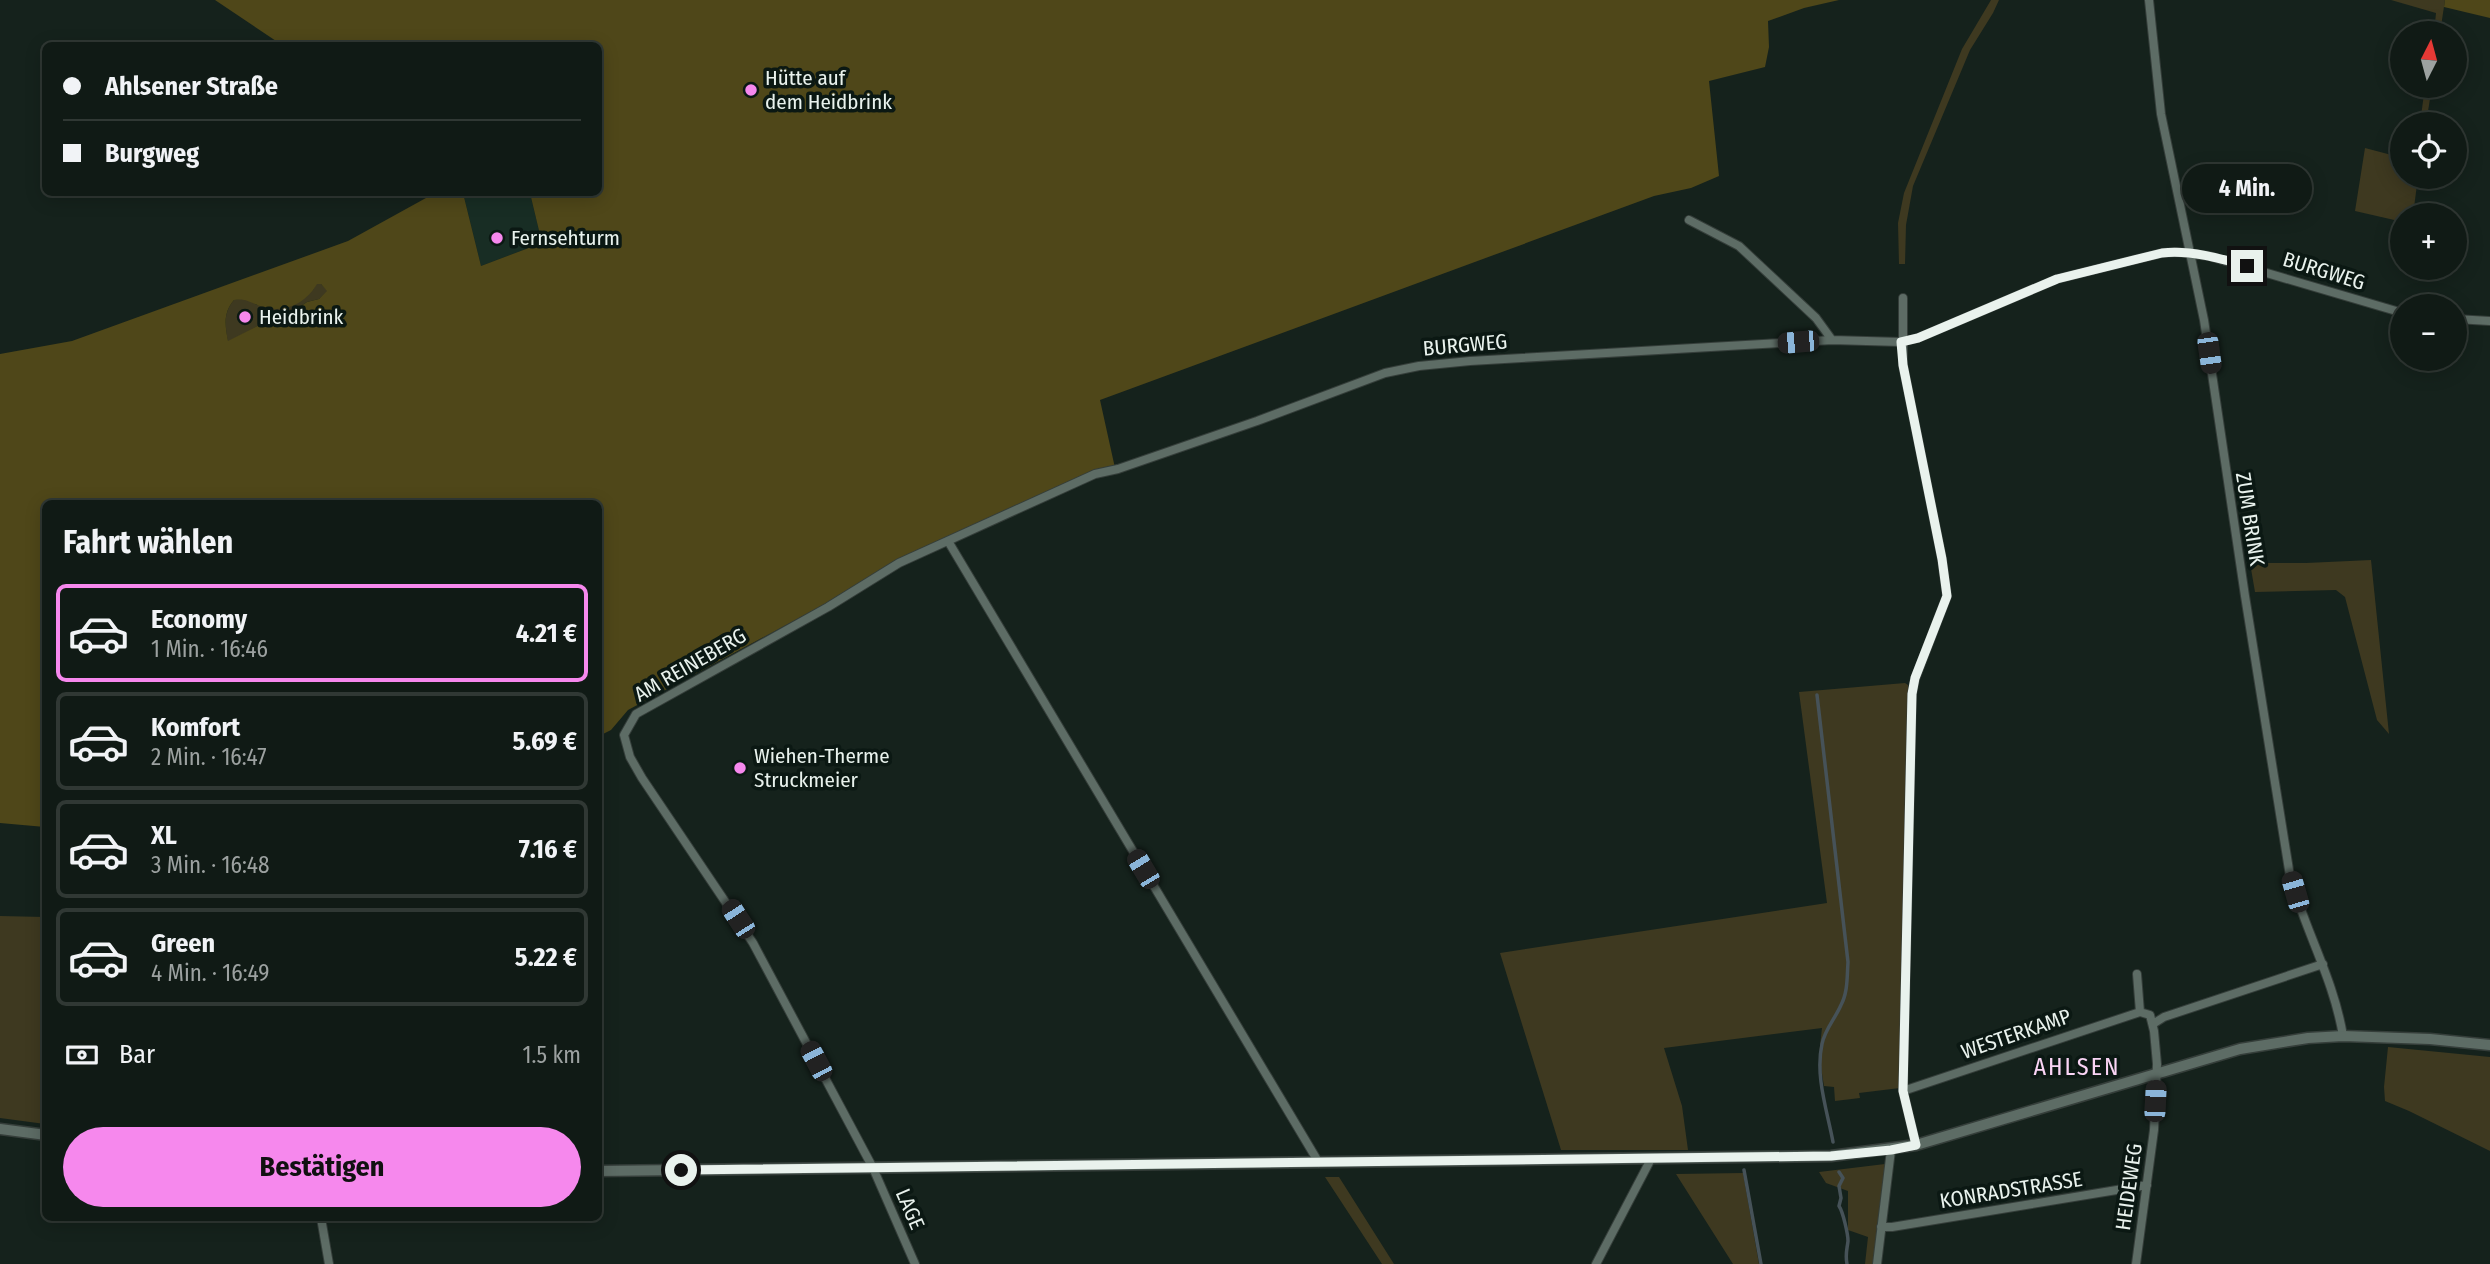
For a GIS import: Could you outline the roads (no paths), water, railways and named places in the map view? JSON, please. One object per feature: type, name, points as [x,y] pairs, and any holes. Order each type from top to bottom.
[{"type":"main road","points":[[602,1171],[1831,1156],[1916,1145],[2240,1049],[2308,1038],[2343,1036],[2430,1039],[2490,1045]]},
{"type":"main road","points":[[0,1129],[42,1134]]},
{"type":"street","name":"ZUM BRINK","points":[[2150,0],[2161,114],[2204,320],[2290,876],[2335,1000],[2343,1036]]},
{"type":"street","points":[[1689,220],[1739,246],[1816,318],[1832,340]]},
{"type":"street","name":"BURGWEG","points":[[1118,470],[1385,373],[1419,366],[1832,340],[1901,342],[1918,338],[2057,279],[2177,251],[2209,256],[2390,309]]},
{"type":"street","points":[[1903,298],[1903,365],[1947,596],[1915,678],[1912,694],[1903,1091],[1916,1145]]},
{"type":"street","points":[[2467,320],[2490,321]]},
{"type":"street","name":"AM REINEBERG","points":[[873,1168],[753,943],[642,778],[630,757],[624,734],[636,714],[828,607],[899,563],[1095,474],[1118,470]]},
{"type":"street","points":[[948,541],[1319,1163]]},
{"type":"street","points":[[2152,1024],[2164,1017],[2323,964]]},
{"type":"street","points":[[2137,974],[2140,1012],[2150,1015],[2152,1024],[2156,1072]]},
{"type":"street","name":"WESTERKAMP","points":[[1903,1091],[2140,1012]]},
{"type":"street","name":"HEIDEWEG","points":[[2136,1264],[2154,1130],[2156,1072]]},
{"type":"street","points":[[1877,1264],[1891,1150]]},
{"type":"street","points":[[1596,1264],[1651,1159]]},
{"type":"street","name":"LAGE","points":[[873,1168],[915,1264]]},
{"type":"street","name":"KONRADSTRASSE","points":[[1881,1227],[2147,1185]]},
{"type":"street","points":[[322,1221],[329,1264]]},
{"type":"waterway","points":[[1817,695],[1848,962],[1845,995],[1825,1034],[1820,1056],[1823,1093],[1833,1142]]},
{"type":"waterway","points":[[1744,1170],[1761,1264]]},
{"type":"waterway","points":[[1839,1172],[1843,1178],[1839,1186],[1839,1206],[1848,1238],[1847,1264]]},
{"type":"place","name":"Hütte auf dem Heidbrink","points":[[751,90]]},
{"type":"place","name":"Fernsehturm","points":[[497,238]]},
{"type":"place","name":"Heidbrink","points":[[245,317]]},
{"type":"place","name":"Wiehen-Therme Struckmeier","points":[[740,768]]},
{"type":"district","name":"AHLSEN","points":[[2077,1067]]}]
